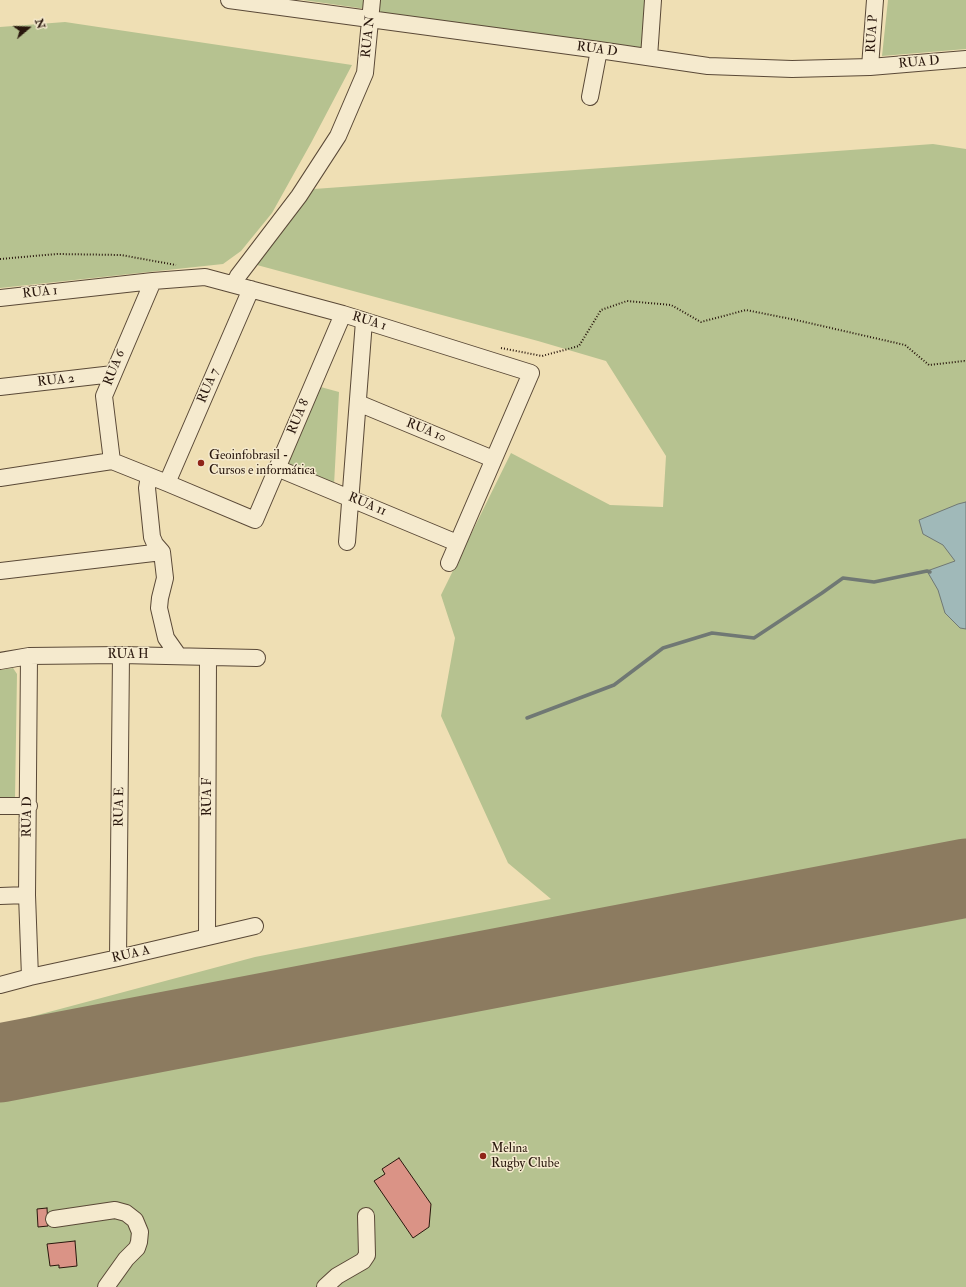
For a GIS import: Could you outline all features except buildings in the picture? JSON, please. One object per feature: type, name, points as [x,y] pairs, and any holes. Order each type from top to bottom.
[{"type":"street","name":"RUA D","points":[[229,0],[708,66],[792,69],[870,67],[966,59]]},
{"type":"street","name":"RUA N","points":[[234,284],[238,276],[299,196],[338,136],[365,73],[372,0]]},
{"type":"street","points":[[649,57],[653,0]]},
{"type":"street","name":"RUA P","points":[[870,67],[875,0]]},
{"type":"street","points":[[590,97],[599,50]]},
{"type":"street","name":"RUA 1","points":[[0,298],[152,281],[205,277],[342,314],[531,373],[449,563]]},
{"type":"street","name":"RUA 6","points":[[112,461],[104,396],[152,281]]},
{"type":"street","name":"RUA 7","points":[[167,482],[251,289]]},
{"type":"street","name":"RUA 8","points":[[167,482],[256,520],[342,314]]},
{"type":"street","points":[[347,542],[364,321]]},
{"type":"street","name":"RUA 2","points":[[0,387],[112,374]]},
{"type":"street","name":"RUA 10","points":[[358,403],[493,459]]},
{"type":"street","points":[[0,478],[112,461],[167,482]]},
{"type":"street","name":"RUA 11","points":[[277,468],[457,544]]},
{"type":"street","points":[[149,476],[147,488],[152,537],[155,544],[162,552],[165,578],[159,608],[166,638],[178,656]]},
{"type":"street","points":[[0,571],[162,552]]},
{"type":"street","name":"RUA H","points":[[0,661],[29,656],[121,655],[256,658]]},
{"type":"street","name":"RUA E","points":[[118,958],[121,655]]},
{"type":"street","name":"RUA D","points":[[29,656],[29,806],[27,895],[30,977]]},
{"type":"street","name":"RUA F","points":[[207,937],[208,657]]},
{"type":"street","points":[[0,806],[29,806]]},
{"type":"street","points":[[0,896],[27,895]]},
{"type":"street","name":"RUA A","points":[[2,984],[255,926]]},
{"type":"street","points":[[54,1219],[115,1210],[126,1214],[134,1220],[140,1232],[140,1242],[137,1248],[126,1259],[106,1287]]},
{"type":"street","points":[[325,1287],[337,1276],[363,1262],[367,1255],[366,1216]]},
{"type":"path","points":[[0,259],[57,254],[121,255],[176,265]]},
{"type":"path","points":[[496,347],[542,356],[579,346],[601,310],[627,300],[671,305],[701,322],[746,310],[905,345],[929,365],[966,362]]},
{"type":"green space","points":[[303,0],[366,0],[366,9]]},
{"type":"green space","points":[[380,0],[650,0],[648,50],[379,14]]},
{"type":"green space","points":[[888,0],[966,0],[966,49],[882,56]]},
{"type":"green space","points":[[65,22],[352,65],[272,213],[241,251],[223,264],[0,288],[0,27]]},
{"type":"green space","points":[[933,144],[966,149],[966,1287],[0,1287],[0,1025],[255,957],[551,899],[508,863],[441,716],[455,638],[441,595],[511,453],[610,505],[663,507],[666,456],[606,361],[538,341],[257,265],[314,189]]},
{"type":"green space","points":[[317,386],[339,392],[334,485],[284,465]]},
{"type":"green space","points":[[13,668],[17,674],[15,799],[0,802],[0,670]]},
{"type":"water","points":[[966,502],[966,629],[960,628],[945,613],[938,590],[927,571],[955,561],[943,545],[923,534],[919,520]]},
{"type":"waterway","points":[[527,718],[614,685],[663,648],[712,633],[754,638],[843,578],[874,582],[927,571],[930,572]]},
{"type":"runway","points":[[0,1063],[966,878]]},
{"type":"place","name":"Geoinfobrasil - Cursos e informática","points":[[201,463]]},
{"type":"place","name":"Melina Rugby Clube","points":[[483,1156]]}]
